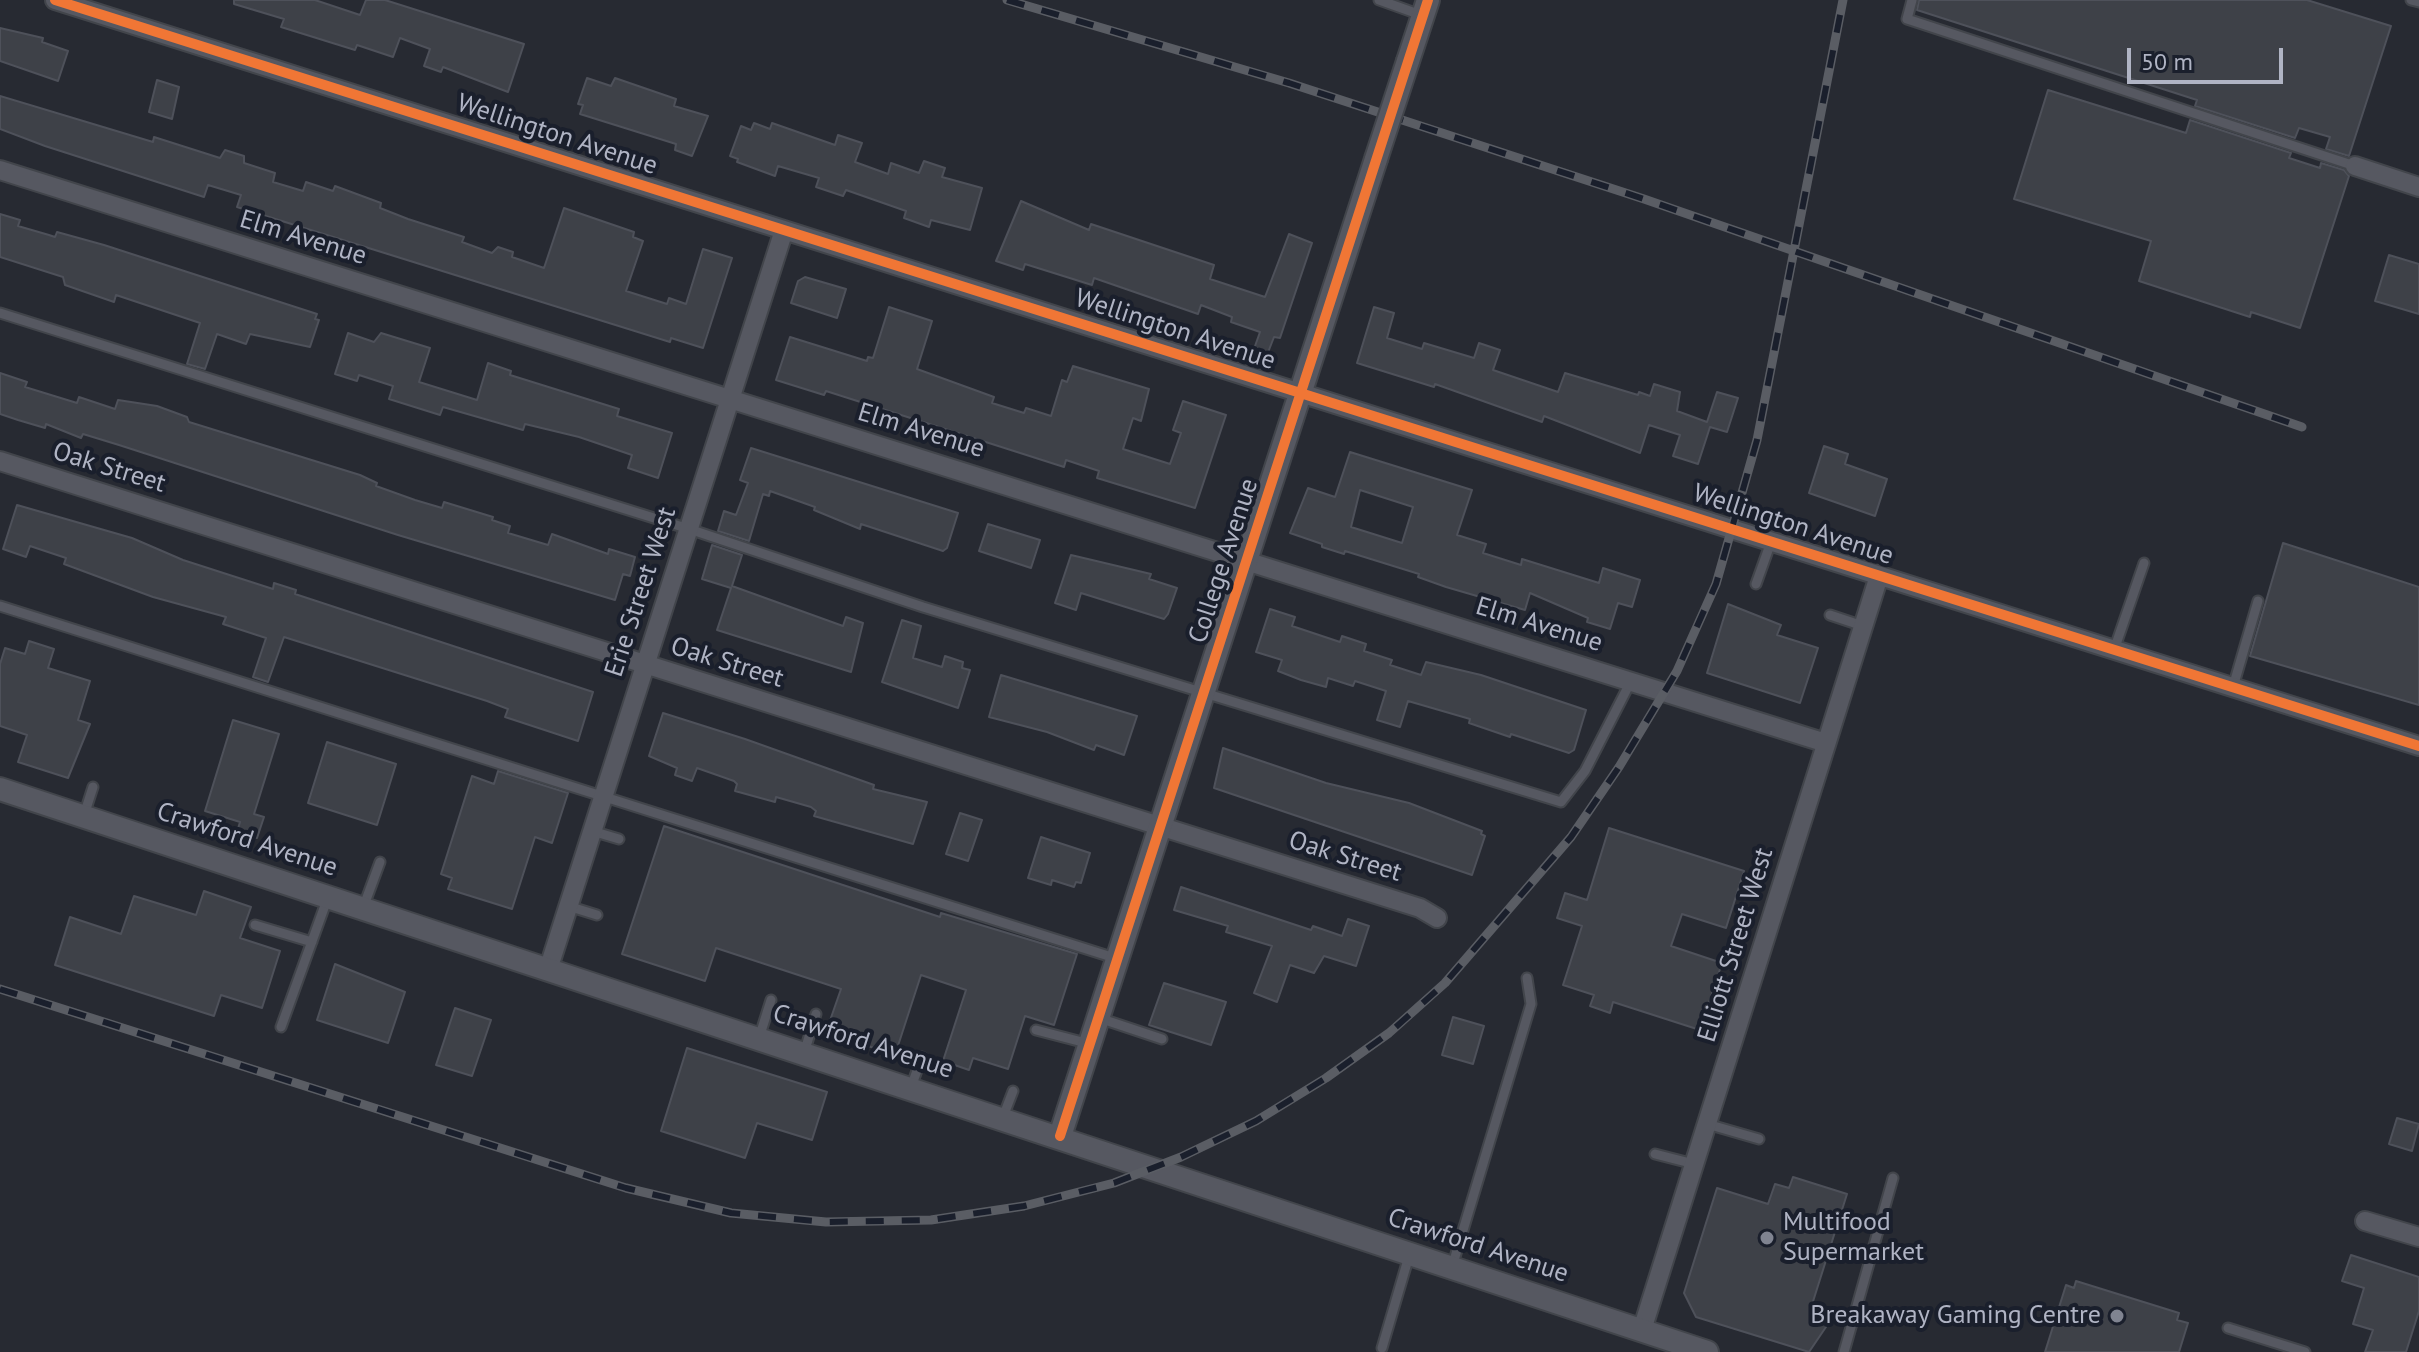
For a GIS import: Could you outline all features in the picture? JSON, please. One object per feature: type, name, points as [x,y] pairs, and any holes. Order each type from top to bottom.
[{"type":"street","name":"Wellington Avenue","points":[[55,0],[2419,746]]},
{"type":"street","name":"College Avenue","points":[[1060,1136],[1425,8]]},
{"type":"street","points":[[2355,166],[2419,187]]},
{"type":"street","name":"Elm Avenue","points":[[0,170],[1826,743]]},
{"type":"street","name":"Erie Street West","points":[[548,970],[784,230]]},
{"type":"street","name":"Oak Street","points":[[0,461],[1420,908],[1437,918]]},
{"type":"street","name":"Elliott Street West","points":[[1642,1330],[1879,576]]},
{"type":"street","name":"Crawford Avenue","points":[[0,789],[1003,1117],[1707,1352]]},
{"type":"street","points":[[2365,1221],[2419,1237]]},
{"type":"lane","points":[[1379,0],[1425,8]]},
{"type":"lane","points":[[1912,0],[1907,19],[2355,166]]},
{"type":"lane","points":[[2411,0],[2419,2]]},
{"type":"lane","points":[[0,313],[689,529],[923,607],[1561,802],[1585,771],[1631,681]]},
{"type":"lane","points":[[1756,584],[1771,542]]},
{"type":"lane","points":[[2114,650],[2144,563]]},
{"type":"lane","points":[[2233,687],[2258,601]]},
{"type":"lane","points":[[0,606],[1119,960]]},
{"type":"lane","points":[[1830,615],[1863,626]]},
{"type":"lane","points":[[84,815],[93,787]]},
{"type":"lane","points":[[592,831],[619,839]]},
{"type":"lane","points":[[363,908],[380,862]]},
{"type":"lane","points":[[281,1027],[328,897]]},
{"type":"lane","points":[[568,906],[597,915]]},
{"type":"lane","points":[[255,925],[312,942]]},
{"type":"lane","points":[[1452,1267],[1531,1004],[1527,978]]},
{"type":"lane","points":[[759,1038],[771,1000]]},
{"type":"lane","points":[[804,1053],[816,1014]]},
{"type":"lane","points":[[1099,1018],[1162,1039]]},
{"type":"lane","points":[[1036,1030],[1090,1044]]},
{"type":"lane","points":[[911,1087],[922,1057]]},
{"type":"lane","points":[[1003,1117],[1013,1091]]},
{"type":"lane","points":[[1707,1124],[1759,1139]]},
{"type":"lane","points":[[1655,1154],[1694,1164]]},
{"type":"lane","points":[[1844,1352],[1893,1178]]},
{"type":"lane","points":[[1382,1348],[1410,1253]]},
{"type":"lane","points":[[2228,1328],[2305,1352]]},
{"type":"building","points":[[234,0],[315,0],[360,15],[366,0],[385,0],[524,44],[508,92],[443,67],[441,72],[424,66],[430,49],[400,38],[393,57],[357,45],[355,50],[281,27],[284,19],[234,4]]},
{"type":"building","points":[[1919,0],[2307,0],[2391,26],[2349,156],[2326,149],[2330,137],[2299,128],[2295,138],[2195,106],[2197,100],[1917,10]]},
{"type":"building","points":[[0,28],[43,38],[42,42],[68,51],[58,81],[0,61]]},
{"type":"building","points":[[587,78],[611,86],[615,78],[676,99],[674,106],[708,116],[692,156],[675,150],[676,144],[580,114],[583,105],[578,104]]},
{"type":"building","points":[[157,80],[179,87],[172,119],[149,112]]},
{"type":"building","points":[[2048,90],[2186,133],[2190,120],[2291,153],[2289,158],[2320,168],[2321,163],[2344,170],[2349,176],[2300,328],[2251,312],[2250,317],[2139,281],[2151,241],[2014,199]]},
{"type":"building","points":[[0,96],[153,142],[154,137],[220,158],[225,150],[244,156],[244,163],[275,173],[273,182],[303,191],[306,182],[333,191],[335,186],[381,203],[380,208],[464,237],[462,242],[492,253],[498,247],[513,252],[512,257],[544,268],[564,208],[634,232],[633,237],[643,241],[626,291],[667,304],[669,298],[686,304],[703,249],[732,258],[703,348],[671,338],[670,342],[237,207],[241,195],[208,185],[204,197],[45,146],[0,129]]},
{"type":"building","points":[[754,123],[770,129],[772,123],[835,145],[838,135],[862,143],[855,162],[888,174],[891,163],[919,173],[924,161],[945,168],[942,177],[982,188],[970,230],[931,220],[929,227],[904,218],[906,211],[846,190],[843,196],[816,187],[819,178],[778,166],[775,176],[737,162],[738,159],[730,156],[741,126],[751,130]]},
{"type":"building","points":[[1021,201],[1089,230],[1091,224],[1214,265],[1210,279],[1265,297],[1289,234],[1312,243],[1280,338],[1274,337],[1262,368],[1249,363],[1260,332],[1231,322],[1232,317],[1201,305],[1198,314],[1094,278],[1092,285],[1025,264],[1023,270],[996,261]]},
{"type":"building","points":[[0,214],[20,220],[18,226],[55,237],[57,232],[104,245],[317,314],[315,319],[319,320],[310,347],[250,334],[246,344],[217,334],[205,369],[187,364],[200,323],[116,295],[114,302],[65,285],[63,277],[0,257]]},
{"type":"building","points":[[2389,255],[2419,264],[2419,314],[2375,301]]},
{"type":"building","points":[[805,277],[846,289],[837,318],[791,303],[798,281]]},
{"type":"building","points":[[889,307],[932,321],[917,369],[994,397],[992,403],[1024,413],[1026,408],[1051,416],[1062,380],[1067,382],[1073,366],[1149,389],[1141,421],[1133,418],[1123,449],[1170,464],[1181,433],[1173,430],[1183,401],[1226,415],[1195,508],[1097,478],[1099,471],[1066,460],[1064,467],[826,391],[824,395],[776,380],[790,337],[867,361],[868,357],[873,358]]},
{"type":"building","points":[[1374,307],[1394,313],[1387,338],[1422,349],[1424,343],[1474,358],[1479,343],[1500,350],[1493,370],[1558,392],[1565,373],[1638,395],[1639,392],[1650,396],[1654,384],[1680,392],[1677,411],[1707,422],[1717,392],[1738,398],[1727,432],[1710,427],[1698,464],[1673,456],[1680,435],[1649,425],[1640,453],[1544,416],[1542,422],[1435,384],[1434,387],[1357,363]]},
{"type":"building","points":[[348,333],[374,342],[381,333],[430,348],[419,382],[477,400],[488,363],[511,371],[510,375],[619,409],[617,416],[672,433],[658,478],[628,468],[632,455],[579,437],[525,424],[523,430],[443,407],[440,415],[389,399],[393,386],[359,375],[357,381],[335,374]]},
{"type":"building","points":[[0,373],[27,382],[25,387],[77,403],[79,397],[115,409],[118,400],[157,406],[187,417],[189,422],[360,475],[377,483],[376,486],[415,500],[442,508],[444,502],[493,517],[492,520],[510,526],[508,533],[548,545],[552,534],[608,554],[609,549],[635,557],[630,576],[623,574],[615,600],[398,535],[83,434],[81,438],[46,424],[45,428],[18,420],[0,414]]},
{"type":"building","points":[[1824,446],[1848,454],[1845,464],[1887,479],[1875,516],[1809,493]]},
{"type":"building","points":[[751,448],[958,513],[947,548],[943,551],[861,524],[860,529],[814,510],[815,507],[770,491],[769,496],[763,494],[749,541],[718,531],[724,511],[736,515],[748,483],[740,480]]},
{"type":"building","points":[[1350,452],[1472,490],[1457,535],[1486,544],[1483,553],[1521,565],[1522,559],[1599,583],[1603,568],[1640,580],[1632,607],[1618,603],[1610,629],[1587,622],[1588,618],[1530,593],[1525,610],[1446,587],[1418,577],[1419,574],[1345,551],[1344,554],[1322,547],[1322,544],[1290,533],[1308,488],[1335,497]],"holes":[[[1360,490],[1413,507],[1402,543],[1351,527]]]},
{"type":"building","points":[[17,505],[132,538],[183,560],[273,589],[274,583],[296,590],[295,594],[593,692],[578,741],[505,717],[508,709],[487,701],[284,637],[268,682],[253,677],[266,638],[223,624],[226,617],[153,597],[64,564],[66,558],[30,546],[26,557],[3,549]]},
{"type":"building","points":[[988,524],[1040,540],[1031,568],[979,551]]},
{"type":"building","points":[[2283,543],[2419,587],[2419,705],[2250,656]]},
{"type":"building","points":[[712,545],[742,555],[732,586],[843,626],[846,617],[863,623],[851,672],[717,630],[731,588],[702,579]]},
{"type":"building","points":[[1071,555],[1151,574],[1149,579],[1177,588],[1168,614],[1164,619],[1081,593],[1076,610],[1055,603]]},
{"type":"building","points":[[1728,604],[1781,625],[1777,635],[1818,648],[1800,703],[1707,673]]},
{"type":"building","points":[[1270,609],[1295,617],[1292,626],[1340,642],[1342,636],[1366,644],[1364,651],[1392,660],[1390,665],[1421,675],[1426,662],[1481,675],[1586,710],[1574,750],[1569,753],[1511,734],[1510,737],[1469,723],[1470,719],[1408,701],[1400,727],[1377,720],[1386,691],[1355,681],[1353,686],[1328,678],[1326,687],[1301,680],[1278,671],[1282,660],[1256,652]]},
{"type":"building","points":[[902,620],[921,626],[913,658],[942,667],[945,656],[963,662],[962,668],[970,670],[958,708],[882,682]]},
{"type":"building","points":[[29,641],[54,649],[48,668],[90,681],[78,720],[90,724],[68,778],[18,762],[27,735],[0,726],[0,664],[5,648],[25,654]]},
{"type":"building","points":[[1001,675],[1137,716],[1124,755],[1096,745],[1094,750],[1047,732],[989,717]]},
{"type":"building","points":[[663,713],[874,785],[873,789],[927,802],[913,844],[814,816],[816,811],[811,807],[776,797],[775,802],[735,791],[737,784],[734,781],[697,768],[692,781],[675,775],[677,768],[649,756]]},
{"type":"building","points":[[233,720],[279,734],[254,814],[264,817],[257,838],[237,832],[240,822],[205,811]]},
{"type":"building","points":[[327,742],[396,764],[377,825],[308,803]]},
{"type":"building","points":[[1223,748],[1326,783],[1409,803],[1482,831],[1481,834],[1485,836],[1472,875],[1214,788]]},
{"type":"building","points":[[498,771],[568,793],[552,843],[535,837],[512,909],[448,889],[452,878],[441,874],[472,776],[494,784]]},
{"type":"building","points":[[960,813],[982,820],[968,861],[946,854]]},
{"type":"building","points":[[664,826],[940,917],[941,913],[1077,954],[1054,1025],[1025,1016],[1008,1069],[973,1058],[969,1070],[943,1061],[966,990],[921,975],[895,1055],[826,1032],[841,989],[716,948],[705,981],[622,954]]},
{"type":"building","points":[[1609,828],[1744,871],[1726,928],[1682,914],[1671,946],[1722,963],[1700,1030],[1613,1002],[1610,1013],[1590,1006],[1594,995],[1563,985],[1582,926],[1557,918],[1565,893],[1587,900]]},
{"type":"building","points":[[1041,837],[1090,853],[1081,883],[1076,882],[1074,887],[1052,880],[1051,885],[1028,878]]},
{"type":"building","points":[[1181,887],[1311,930],[1313,926],[1342,936],[1348,919],[1369,926],[1356,966],[1324,956],[1314,973],[1290,965],[1277,1002],[1254,993],[1272,946],[1226,932],[1228,926],[1174,910]]},
{"type":"building","points":[[204,891],[251,907],[240,938],[280,951],[262,1008],[221,995],[214,1016],[55,965],[70,917],[121,934],[134,896],[196,915]]},
{"type":"building","points":[[335,964],[405,992],[388,1043],[317,1020]]},
{"type":"building","points":[[1164,983],[1226,1002],[1211,1045],[1149,1025]]},
{"type":"building","points":[[455,1008],[491,1020],[472,1076],[436,1065]]},
{"type":"building","points":[[1453,1017],[1484,1026],[1473,1064],[1442,1055]]},
{"type":"building","points":[[687,1048],[827,1092],[812,1140],[757,1123],[745,1158],[661,1131]]},
{"type":"building","points":[[2397,1118],[2419,1124],[2412,1151],[2389,1144]]},
{"type":"building","name":"Multifood Supermarket","points":[[1793,1177],[1847,1194],[1810,1311],[1828,1324],[1809,1352],[1696,1317],[1684,1293],[1717,1188],[1768,1204],[1775,1184],[1789,1188]]},
{"type":"building","points":[[2351,1255],[2419,1277],[2419,1311],[2406,1352],[2365,1352],[2373,1330],[2353,1324],[2364,1288],[2342,1281]]},
{"type":"building","name":"Breakaway Gaming Centre","points":[[2076,1281],[2179,1313],[2177,1320],[2188,1323],[2179,1352],[2045,1352],[2066,1285],[2074,1288]]},
{"type":"railway","points":[[1007,0],[1289,83],[1644,199],[2302,427]]},
{"type":"railway","points":[[0,989],[626,1188],[731,1213],[826,1222],[931,1220],[1024,1206],[1114,1183],[1181,1157],[1256,1121],[1326,1078],[1389,1033],[1445,983],[1571,837],[1619,767],[1677,671],[1716,584],[1757,440],[1843,0]]},
{"type":"cycle path","points":[[55,0],[2419,746]]},
{"type":"cycle path","points":[[1060,1136],[1428,0]]},
{"type":"place","name":"Multifood Supermarket","points":[[1767,1238]]},
{"type":"place","name":"Breakaway Gaming Centre","points":[[2117,1316]]}]
